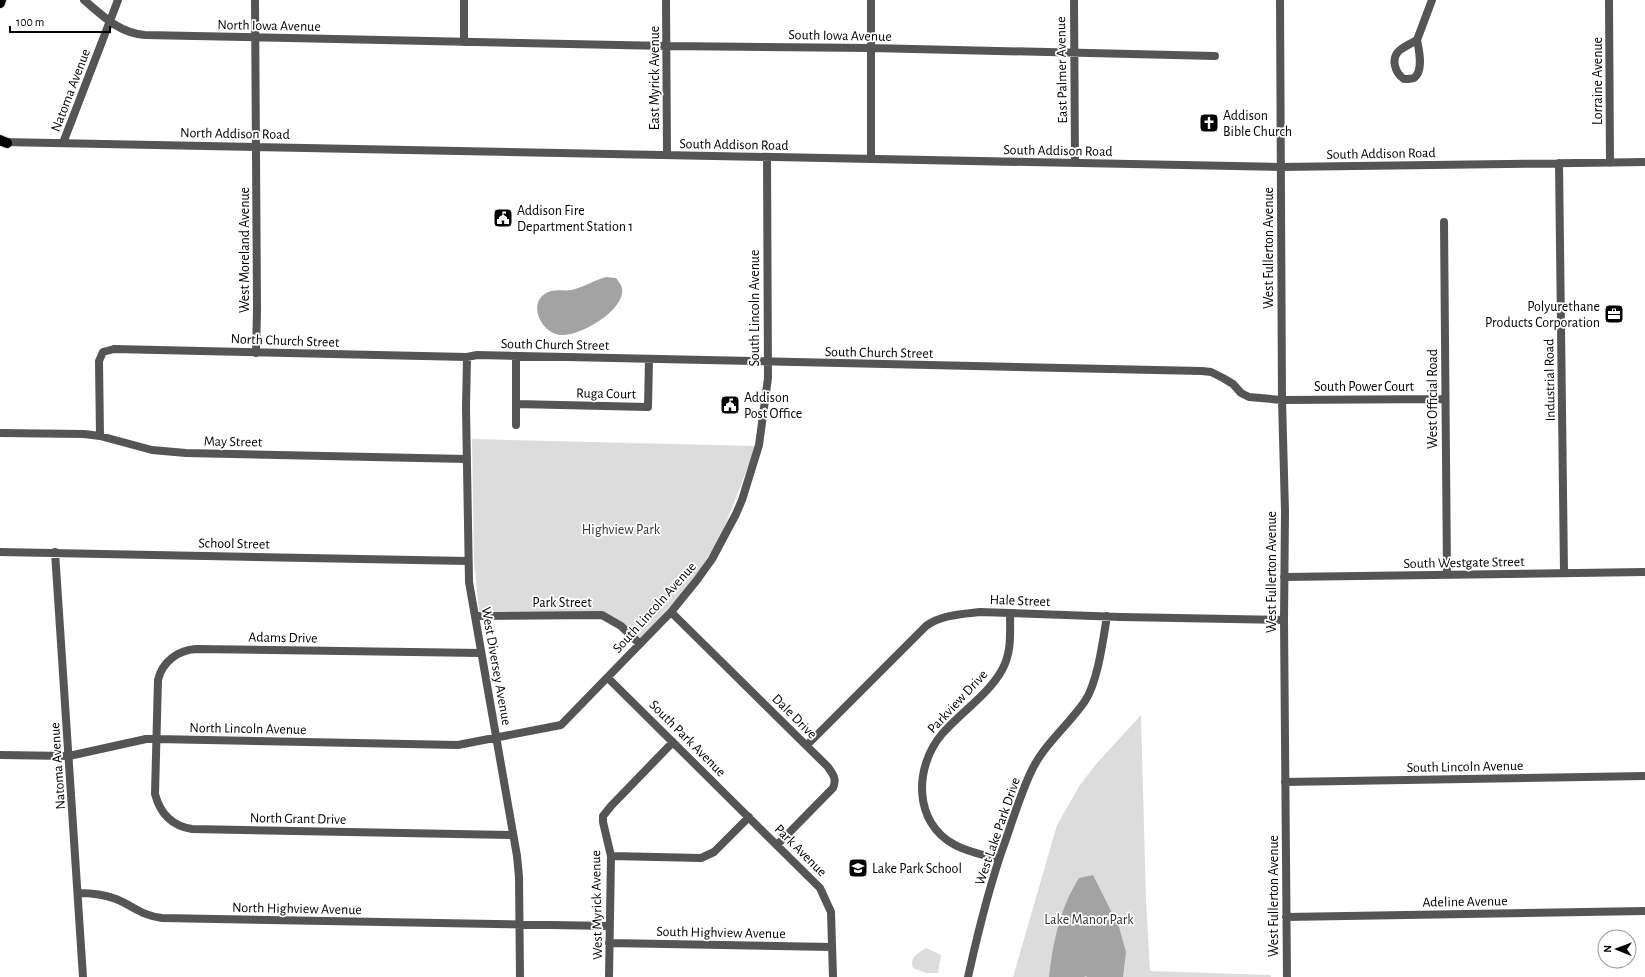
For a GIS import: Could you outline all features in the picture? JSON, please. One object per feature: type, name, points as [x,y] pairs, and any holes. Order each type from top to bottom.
[{"type":"street","name":"North Iowa Avenue","points":[[84,0],[122,30],[138,34],[464,42]]},
{"type":"street","name":"Natoma Avenue","points":[[63,144],[118,0]]},
{"type":"street","name":"West Moreland Avenue","points":[[255,0],[256,353]]},
{"type":"street","points":[[464,0],[464,42]]},
{"type":"street","name":"East Myrick Avenue","points":[[666,0],[667,155]]},
{"type":"street","points":[[871,0],[871,159]]},
{"type":"street","name":"East Palmer Avenue","points":[[1074,0],[1075,163]]},
{"type":"street","name":"West Fullerton Avenue","points":[[1280,0],[1282,400],[1285,491],[1284,620],[1286,977]]},
{"type":"street","points":[[1417,40],[1400,50],[1396,56],[1395,64],[1398,75],[1404,79],[1413,78],[1417,74],[1419,66],[1419,52],[1417,40],[1432,0]]},
{"type":"street","name":"Lorraine Avenue","points":[[1609,0],[1610,163]]},
{"type":"street","name":"South Iowa Avenue","points":[[464,42],[871,48],[1074,54],[1215,56]]},
{"type":"street","name":"North Addison Road","points":[[2,142],[470,152]]},
{"type":"street","name":"South Addison Road","points":[[470,152],[1280,167],[1645,162]]},
{"type":"street","name":"South Lincoln Avenue","points":[[496,738],[561,725],[671,612],[712,559],[736,514],[742,500],[761,434],[768,378],[767,157]]},
{"type":"street","name":"Industrial Road","points":[[1559,163],[1564,573]]},
{"type":"street","name":"West Official Road","points":[[1444,222],[1447,575]]},
{"type":"street","name":"North Church Street","points":[[100,436],[99,361],[102,352],[114,349],[467,357]]},
{"type":"street","name":"South Church Street","points":[[467,357],[477,355],[1202,371],[1211,372],[1223,378],[1233,384],[1241,393],[1249,397],[1282,400]]},
{"type":"street","points":[[516,356],[516,425]]},
{"type":"street","name":"West Diversey Avenue","points":[[467,357],[469,582],[519,877],[520,977]]},
{"type":"street","name":"Ruga Court","points":[[516,404],[648,407],[649,359]]},
{"type":"street","name":"South Power Court","points":[[1282,400],[1445,399]]},
{"type":"street","name":"May Street","points":[[0,433],[84,434],[100,436],[152,450],[186,453],[467,459]]},
{"type":"street","name":"School Street","points":[[0,552],[468,561]]},
{"type":"street","name":"Natoma Avenue","points":[[55,552],[83,977]]},
{"type":"street","name":"South Westgate Street","points":[[1284,577],[1645,572]]},
{"type":"street","name":"Dale Drive","points":[[671,612],[807,746],[833,774],[835,784],[829,792],[778,845]]},
{"type":"street","name":"Hale Street","points":[[807,746],[933,620],[980,612],[1121,617],[1284,620]]},
{"type":"street","name":"Parkview Drive","points":[[998,859],[956,846],[939,834],[927,815],[923,801],[922,785],[925,764],[934,744],[989,687],[1002,670],[1009,648],[1010,613]]},
{"type":"street","name":"Park Street","points":[[475,616],[602,615],[621,626],[640,644]]},
{"type":"street","name":"West Lake Park Drive","points":[[968,977],[998,859],[1018,802],[1031,772],[1046,749],[1085,700],[1091,688],[1107,616]]},
{"type":"street","name":"Adams Drive","points":[[156,739],[158,680],[160,673],[170,660],[186,650],[481,653]]},
{"type":"street","name":"South Park Avenue","points":[[608,678],[749,817]]},
{"type":"street","name":"North Lincoln Avenue","points":[[0,755],[69,756],[146,739],[458,745],[496,738]]},
{"type":"street","name":"North Grant Drive","points":[[156,739],[155,789],[157,800],[161,809],[169,819],[183,827],[200,829],[513,835]]},
{"type":"street","name":"West Myrick Avenue","points":[[610,977],[609,943],[611,856],[603,822],[604,816],[611,806],[673,742]]},
{"type":"street","name":"South Lincoln Avenue","points":[[1285,782],[1645,776]]},
{"type":"street","points":[[611,856],[696,858],[707,856],[714,852],[749,817]]},
{"type":"street","name":"Park Avenue","points":[[749,817],[820,888],[831,912],[833,977]]},
{"type":"street","name":"North Highview Avenue","points":[[78,893],[108,896],[146,915],[162,918],[520,925]]},
{"type":"street","name":"Adeline Avenue","points":[[1286,917],[1645,911]]},
{"type":"street","points":[[520,925],[610,926]]},
{"type":"street","name":"South Highview Avenue","points":[[609,943],[832,948]]},
{"type":"green space","name":"Highview Park","points":[[472,439],[756,446],[721,536],[692,582],[640,639],[592,612],[479,611],[474,561]]},
{"type":"green space","name":"Lake Manor Park","points":[[1141,715],[1146,900],[1150,971],[1271,975],[1271,977],[1013,977],[1057,825],[1080,785],[1097,763]]},
{"type":"green space","points":[[926,948],[941,955],[938,973],[926,973],[913,968],[913,959],[917,954]]},
{"type":"shaded area","points":[[606,277],[616,278],[622,288],[621,296],[617,305],[610,313],[600,320],[580,331],[559,335],[548,329],[539,318],[537,309],[539,300],[546,293],[554,290],[572,290]]},
{"type":"shaded area","points":[[1093,875],[1119,927],[1126,952],[1123,977],[1049,977],[1058,926],[1072,889],[1079,878]]},
{"type":"place","name":"Addison Bible Church","points":[[1209,123]]},
{"type":"place","name":"Addison Fire Department Station 1","points":[[503,218]]},
{"type":"place","name":"Polyurethane Products Corporation","points":[[1614,314]]},
{"type":"place","name":"Addison Post Office","points":[[730,405]]},
{"type":"place","name":"Lake Park School","points":[[858,868]]}]
